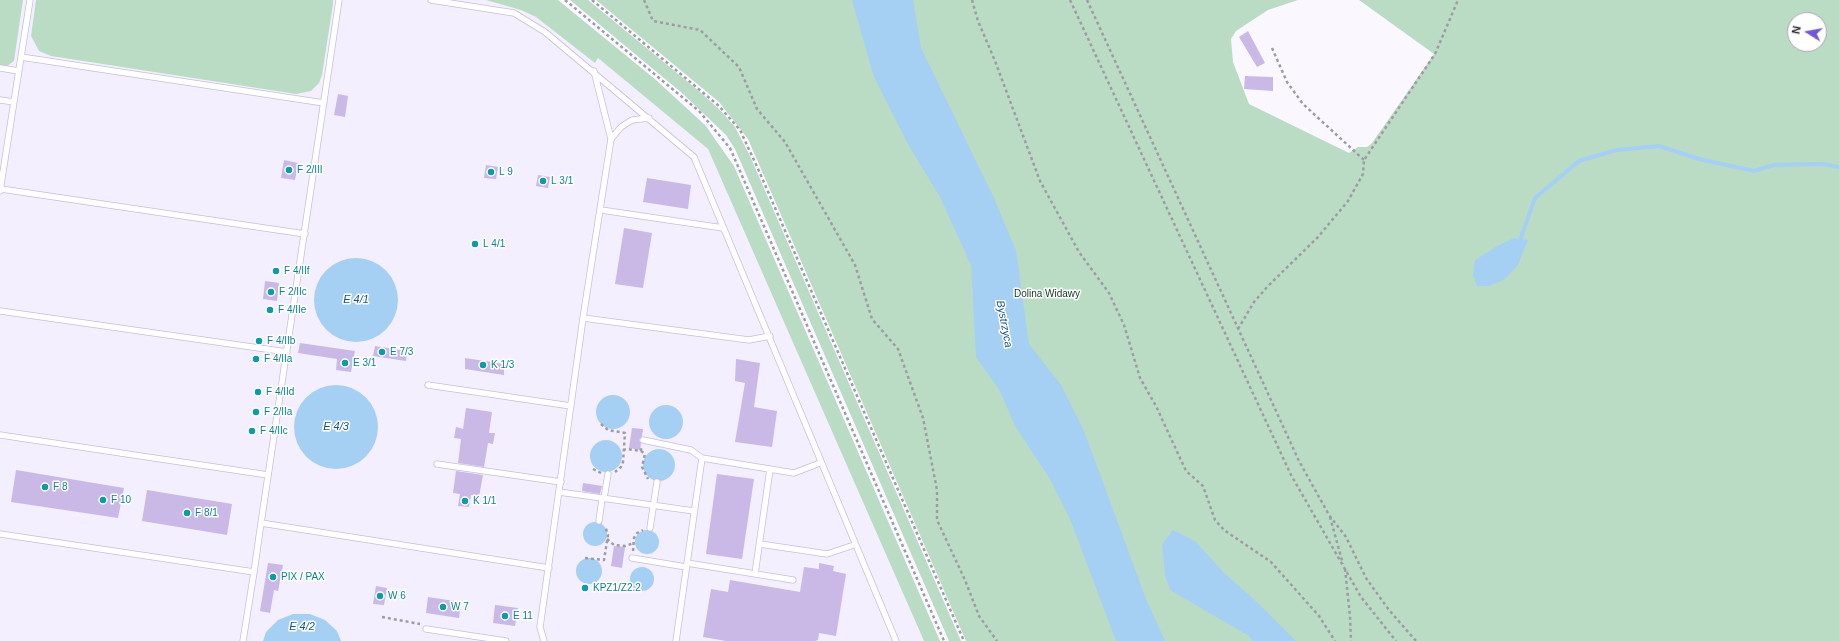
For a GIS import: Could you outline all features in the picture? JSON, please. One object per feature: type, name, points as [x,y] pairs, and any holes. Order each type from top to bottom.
[{"type":"lane","points":[[0,192],[30,0]]},
{"type":"lane","points":[[243,641],[339,0]]},
{"type":"lane","points":[[431,0],[514,13],[545,32],[694,157],[770,336],[854,545],[896,641]]},
{"type":"lane","points":[[21,57],[324,103]]},
{"type":"lane","points":[[0,68],[19,71]]},
{"type":"lane","points":[[544,641],[540,627],[583,318],[611,139],[593,71]]},
{"type":"lane","points":[[0,100],[14,102]]},
{"type":"lane","points":[[611,139],[621,127],[632,120],[649,118]]},
{"type":"lane","points":[[0,189],[305,234]]},
{"type":"lane","points":[[601,210],[723,228]]},
{"type":"lane","points":[[0,311],[286,352]]},
{"type":"lane","points":[[583,318],[749,340],[770,336]]},
{"type":"lane","points":[[428,385],[571,406]]},
{"type":"lane","points":[[0,435],[268,475]]},
{"type":"lane","points":[[643,440],[691,450],[702,458],[794,473],[820,463]]},
{"type":"lane","points":[[676,641],[702,458]]},
{"type":"lane","points":[[437,464],[560,482]]},
{"type":"lane","points":[[755,574],[770,469]]},
{"type":"lane","points":[[599,521],[608,474]]},
{"type":"lane","points":[[650,528],[657,482]]},
{"type":"lane","points":[[559,492],[694,511]]},
{"type":"lane","points":[[261,523],[549,568]]},
{"type":"lane","points":[[0,534],[254,572]]},
{"type":"lane","points":[[760,544],[826,554],[854,545]]},
{"type":"lane","points":[[632,558],[793,580]]},
{"type":"lane","points":[[426,629],[506,641]]},
{"type":"path","points":[[565,0],[699,111],[730,148],[944,641]]},
{"type":"path","points":[[592,0],[719,106],[740,130],[765,184],[964,641]]},
{"type":"path","points":[[644,0],[653,21],[700,30],[739,66],[757,109],[785,142],[855,265],[872,318],[898,349],[923,418],[937,490],[937,520],[965,580],[979,616],[997,641]]},
{"type":"path","points":[[972,0],[978,21],[998,68],[1040,182],[1079,252],[1109,293],[1124,325],[1140,378],[1156,406],[1186,471],[1203,486],[1215,520],[1224,530],[1271,562],[1319,616],[1335,641]]},
{"type":"path","points":[[1070,0],[1307,506],[1361,597],[1396,641]]},
{"type":"path","points":[[1087,0],[1299,461],[1329,515],[1346,537],[1366,578],[1389,610],[1416,641]]},
{"type":"path","points":[[1238,330],[1254,302],[1268,286],[1318,237],[1348,201],[1363,174],[1364,160],[1435,54],[1458,0]]},
{"type":"path","points":[[1272,48],[1287,82],[1303,104],[1364,160]]},
{"type":"path","points":[[593,468],[599,472],[608,474],[617,471],[623,462],[625,433],[608,430],[601,424]]},
{"type":"path","points":[[641,451],[645,454],[642,462],[643,470],[648,479],[657,482]]},
{"type":"path","points":[[1329,515],[1344,568],[1350,616],[1351,641]]},
{"type":"path","points":[[585,558],[604,560],[608,531],[599,521]]},
{"type":"path","points":[[607,539],[614,545],[625,546],[634,544]]},
{"type":"path","points":[[382,617],[424,624],[426,629]]},
{"type":"shaded area","points":[[0,0],[528,0],[708,149],[924,641],[0,641]]},
{"type":"green space","points":[[0,0],[23,0],[14,61],[7,66],[0,65]]},
{"type":"green space","points":[[36,0],[333,0],[333,4],[322,75],[319,83],[311,91],[296,94],[51,56],[39,51],[31,36]]},
{"type":"green space","points":[[486,0],[558,0],[656,80],[706,126],[734,166],[940,641],[924,641],[708,149],[598,58],[595,63],[536,17],[521,10]]},
{"type":"green space","points":[[570,0],[588,0],[699,91],[720,110],[735,127],[750,156],[961,641],[949,641],[735,149],[726,135],[682,93]]},
{"type":"green space","name":"Dolina Widawy","points":[[596,0],[1298,0],[1268,10],[1236,31],[1231,39],[1233,62],[1249,104],[1349,153],[1358,147],[1367,147],[1372,143],[1434,54],[1359,0],[1839,0],[1839,641],[966,641],[748,139],[719,102]]},
{"type":"water","name":"Bystrzyca","points":[[852,0],[913,0],[921,48],[994,198],[1016,251],[1029,344],[1061,385],[1084,431],[1146,599],[1165,641],[1116,641],[1070,519],[1050,479],[1015,426],[1000,391],[976,357],[971,265],[940,197],[909,146],[874,77]]},
{"type":"water","points":[[1514,238],[1528,240],[1518,265],[1505,279],[1489,286],[1477,286],[1473,275],[1475,260],[1499,245]]},
{"type":"water","name":"E 4/1","points":[[356,258],[372,261],[379,265],[391,277],[395,284],[398,300],[395,316],[391,323],[379,335],[372,339],[356,342],[340,339],[333,335],[321,323],[317,316],[314,300],[317,284],[321,277],[333,265],[340,261]]},
{"type":"water","name":"E 4/3","points":[[336,385],[352,388],[366,397],[375,411],[378,427],[375,443],[366,457],[352,466],[336,469],[320,466],[306,457],[297,443],[294,427],[297,411],[306,397],[320,388]]},
{"type":"water","points":[[613,395],[625,400],[630,412],[625,424],[613,429],[601,424],[596,412],[601,400]]},
{"type":"water","points":[[666,405],[678,410],[683,422],[678,434],[666,439],[654,434],[649,422],[654,410]]},
{"type":"water","points":[[603,440],[609,440],[618,444],[622,456],[618,468],[609,472],[603,472],[594,468],[590,459],[590,453],[594,444]]},
{"type":"water","points":[[656,449],[662,449],[672,456],[675,465],[674,471],[668,478],[662,481],[656,481],[646,474],[643,468],[643,462],[650,452]]},
{"type":"water","points":[[595,522],[604,525],[607,534],[604,543],[595,546],[586,543],[583,534],[586,525]]},
{"type":"water","points":[[647,530],[656,533],[659,542],[656,551],[647,554],[638,551],[635,542],[638,533]]},
{"type":"water","points":[[1173,530],[1196,542],[1224,573],[1260,605],[1296,641],[1253,641],[1249,636],[1170,590],[1165,575],[1162,544]]},
{"type":"water","points":[[589,558],[598,562],[602,571],[598,580],[589,584],[580,580],[576,571],[580,562]]},
{"type":"water","points":[[637,567],[647,567],[654,574],[654,584],[647,591],[637,591],[630,584],[630,574]]},
{"type":"water","name":"E 4/2","points":[[293,614],[310,614],[325,620],[337,631],[341,641],[263,641],[266,632],[278,620]]},
{"type":"building","points":[[1248,31],[1265,63],[1257,67],[1239,37]]},
{"type":"building","points":[[1245,76],[1273,77],[1273,91],[1244,89]]},
{"type":"building","points":[[338,94],[348,96],[345,117],[334,115]]},
{"type":"building","name":"F 2/III","points":[[284,160],[298,163],[295,180],[281,178]]},
{"type":"building","name":"L 9","points":[[486,165],[498,167],[496,179],[484,178]]},
{"type":"building","name":"L 3/1","points":[[538,175],[550,177],[548,188],[536,186]]},
{"type":"building","points":[[647,178],[691,185],[688,209],[643,202]]},
{"type":"building","points":[[624,228],[652,233],[643,288],[615,284]]},
{"type":"building","name":"F 2/IIc","points":[[265,281],[279,283],[277,301],[263,299]]},
{"type":"building","points":[[300,343],[355,351],[351,372],[336,370],[337,359],[298,353]]},
{"type":"building","points":[[375,346],[407,351],[406,361],[373,356]]},
{"type":"building","points":[[465,358],[504,364],[504,375],[465,369]]},
{"type":"building","points":[[736,359],[760,363],[754,407],[777,411],[772,447],[735,442],[745,383],[735,381]]},
{"type":"building","points":[[466,408],[492,412],[489,433],[495,433],[493,444],[488,443],[484,467],[458,463],[461,439],[454,438],[456,427],[463,429]]},
{"type":"building","points":[[632,428],[643,429],[642,436],[639,440],[641,444],[640,450],[629,448]]},
{"type":"building","name":"F 8","points":[[16,470],[124,488],[118,518],[11,502]]},
{"type":"building","points":[[456,471],[483,475],[479,497],[471,495],[469,507],[458,506],[460,494],[453,493]]},
{"type":"building","points":[[717,474],[754,479],[742,559],[706,554]]},
{"type":"building","points":[[583,483],[602,486],[600,494],[582,491]]},
{"type":"building","name":"F 8/1","points":[[147,490],[232,504],[227,535],[142,521]]},
{"type":"building","points":[[614,546],[625,547],[622,568],[611,566]]},
{"type":"building","name":"PIX / PAX","points":[[268,563],[283,565],[278,591],[274,590],[270,613],[260,611]]},
{"type":"building","points":[[819,563],[834,566],[833,571],[846,574],[836,636],[819,633],[818,640],[815,641],[726,641],[703,637],[711,589],[728,592],[730,580],[800,592],[804,567],[819,569]]},
{"type":"building","name":"W 6","points":[[376,586],[387,588],[384,605],[373,604]]},
{"type":"building","name":"W 7","points":[[428,597],[461,602],[459,618],[426,613]]},
{"type":"building","name":"E 11","points":[[495,605],[518,608],[515,626],[493,623]]},
{"type":"waterway","points":[[1519,243],[1535,198],[1579,161],[1617,150],[1659,146],[1699,159],[1754,171],[1774,165],[1822,164],[1839,167]]},
{"type":"place","name":"F 2/III","points":[[289,170]]},
{"type":"place","name":"L 9","points":[[491,172]]},
{"type":"place","name":"L 3/1","points":[[543,181]]},
{"type":"place","name":"L 4/1","points":[[475,244]]},
{"type":"place","name":"F 4/IIf","points":[[276,271]]},
{"type":"place","name":"F 2/IIc","points":[[271,292]]},
{"type":"place","name":"F 4/IIe","points":[[270,310]]},
{"type":"place","name":"F 4/IIb","points":[[259,341]]},
{"type":"place","name":"E 7/3","points":[[382,352]]},
{"type":"place","name":"F 4/IIa","points":[[256,359]]},
{"type":"place","name":"E 3/1","points":[[345,363]]},
{"type":"place","name":"K 1/3","points":[[483,365]]},
{"type":"place","name":"F 4/IId","points":[[258,392]]},
{"type":"place","name":"F 2/IIa","points":[[256,412]]},
{"type":"place","name":"F 4/IIc","points":[[252,431]]},
{"type":"place","name":"F 8","points":[[45,487]]},
{"type":"place","name":"F 10","points":[[103,500]]},
{"type":"place","name":"K 1/1","points":[[465,501]]},
{"type":"place","name":"F 8/1","points":[[187,513]]},
{"type":"place","name":"PIX / PAX","points":[[273,577]]},
{"type":"place","name":"KPZ1/Z2.2","points":[[585,588]]},
{"type":"place","name":"W 6","points":[[380,596]]},
{"type":"place","name":"W 7","points":[[443,607]]},
{"type":"place","name":"E 11","points":[[505,616]]}]
